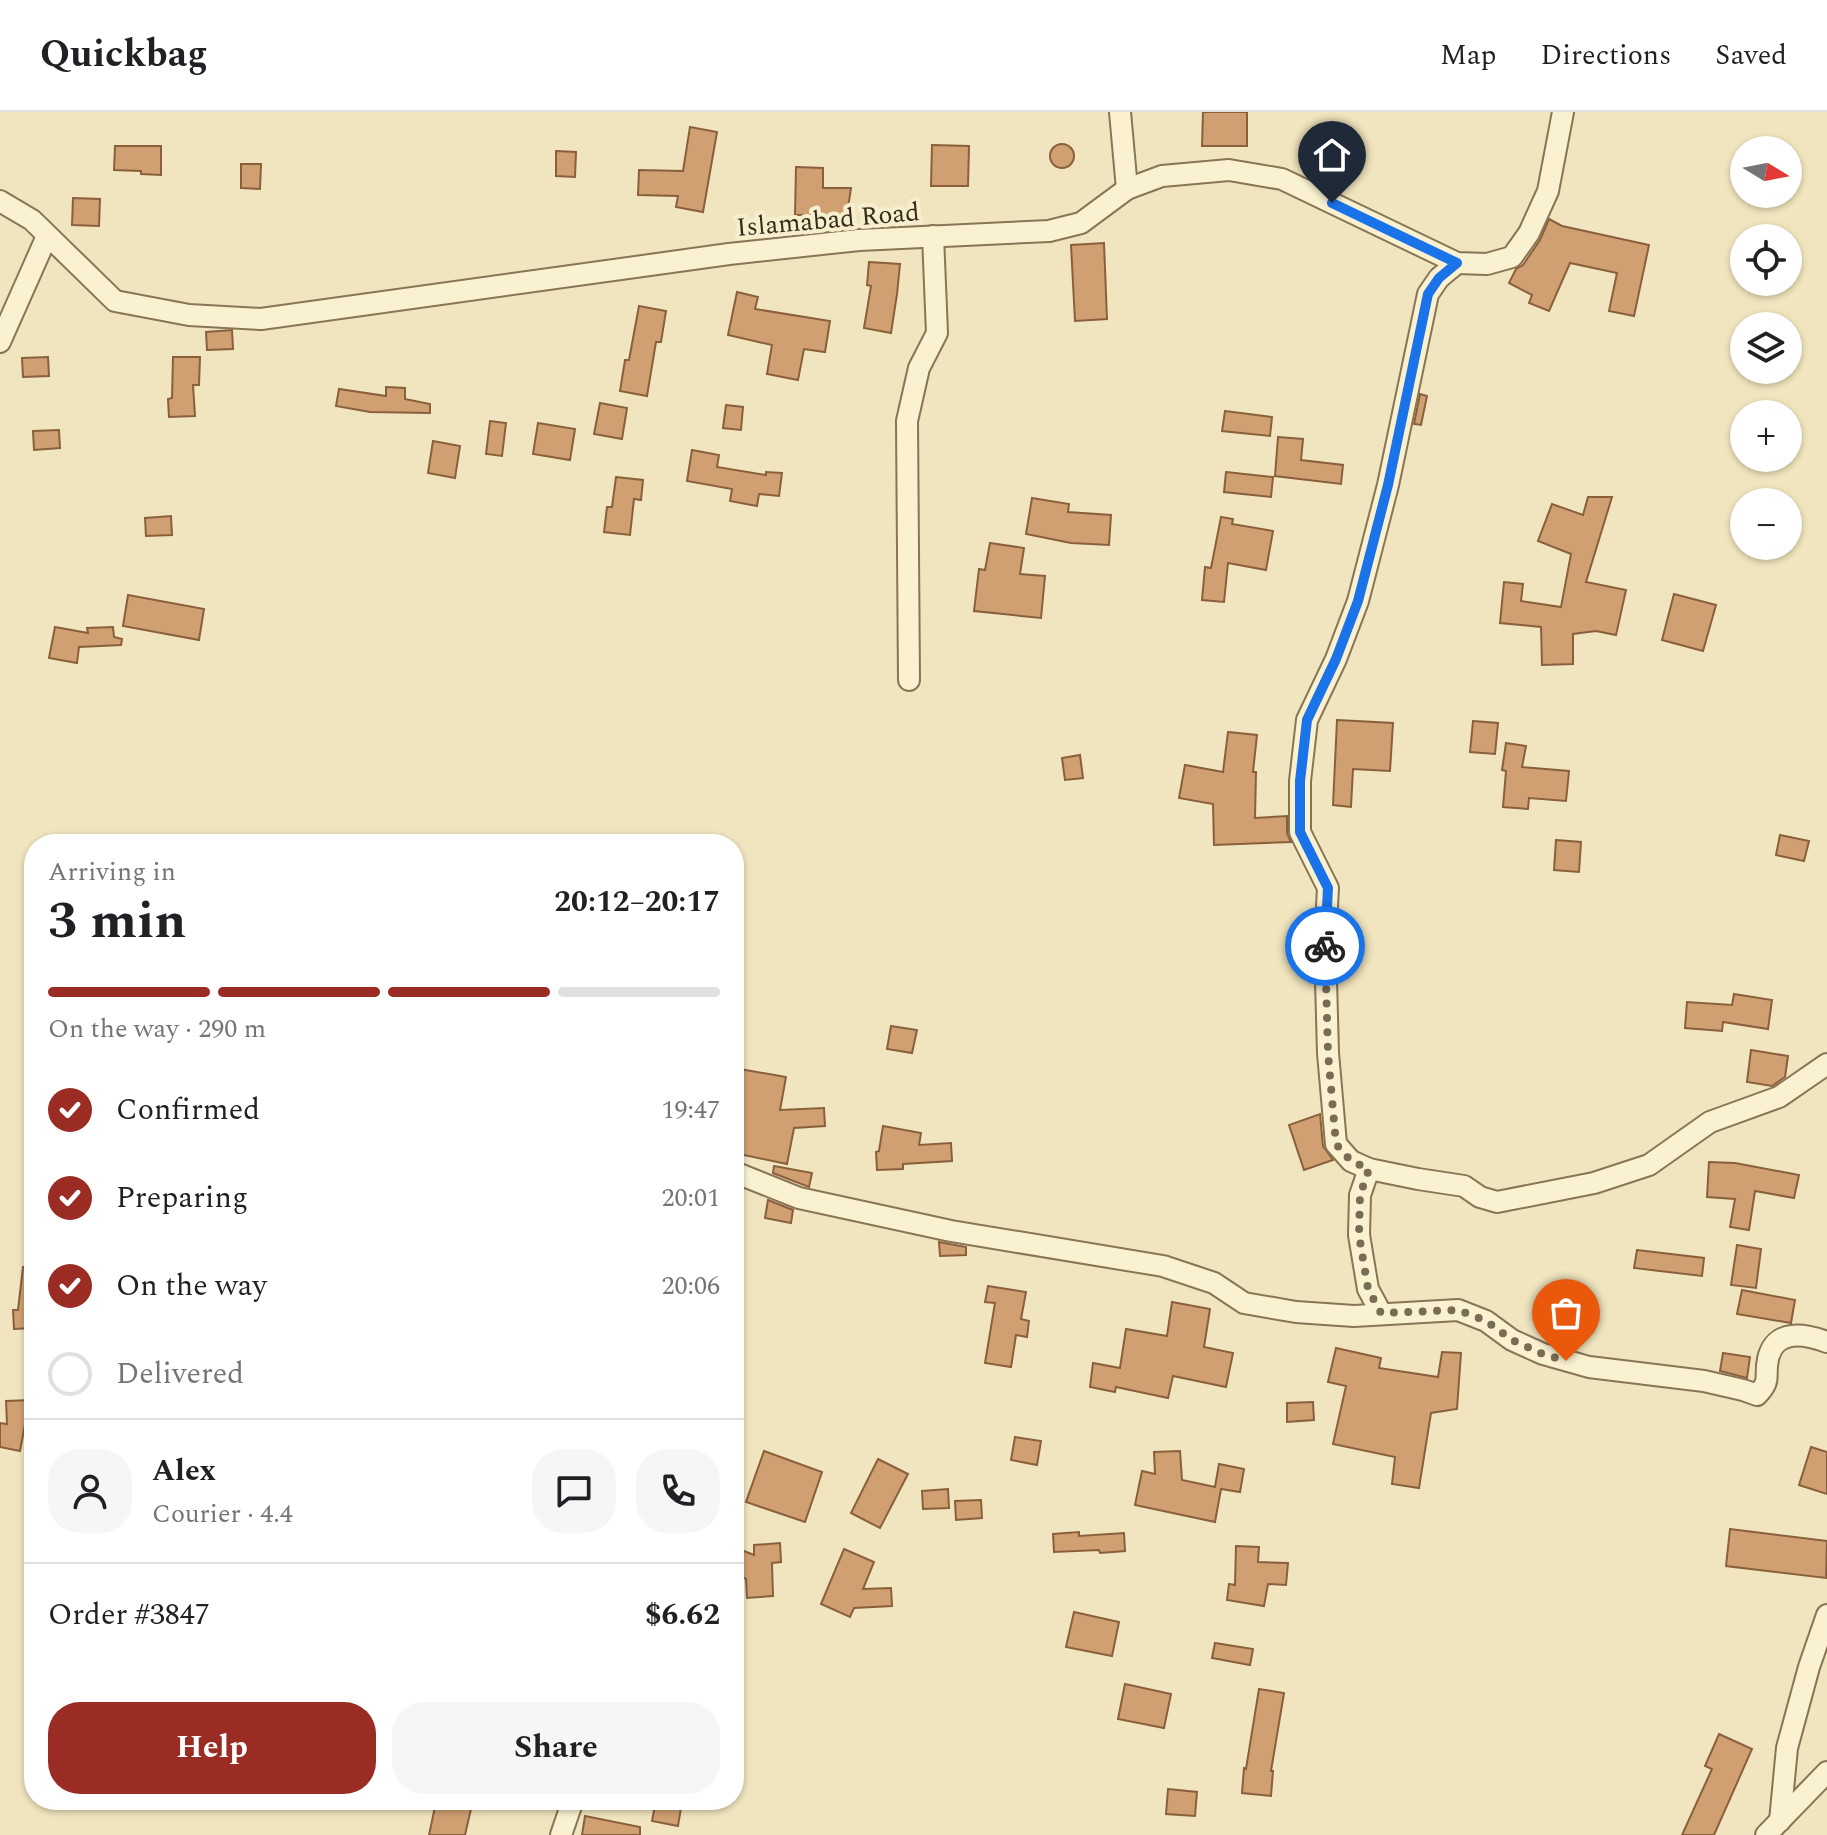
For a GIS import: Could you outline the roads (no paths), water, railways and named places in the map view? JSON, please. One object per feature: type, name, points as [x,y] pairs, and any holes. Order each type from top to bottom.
[{"type":"street","points":[[1120,112],[1127,189]]},
{"type":"street","name":"Islamabad Road","points":[[0,201],[32,220],[115,301],[189,315],[261,319],[729,254],[859,240],[1049,231],[1081,223],[1127,189],[1162,176],[1229,170],[1282,179],[1457,263],[1487,264],[1512,257],[1529,233],[1548,191],[1563,112]]},
{"type":"street","points":[[0,342],[47,236]]},
{"type":"street","points":[[909,680],[907,421],[919,368],[937,333],[933,236]]},
{"type":"street","points":[[1457,263],[1439,278],[1428,294],[1388,485],[1358,601],[1336,659],[1307,720],[1300,781],[1300,832],[1328,888],[1325,943],[1328,1053],[1336,1144],[1351,1161],[1369,1169],[1464,1186],[1480,1197],[1497,1202],[1594,1183],[1649,1165],[1710,1122],[1779,1097],[1827,1064]]},
{"type":"street","points":[[1369,1169],[1360,1195],[1359,1235],[1368,1289],[1381,1313]]},
{"type":"street","points":[[744,1176],[815,1202],[951,1231],[1163,1266],[1214,1283],[1244,1303],[1296,1312],[1354,1316],[1458,1310],[1486,1321],[1512,1340],[1559,1359],[1589,1367],[1704,1381],[1757,1395],[1766,1385],[1768,1357],[1775,1345],[1787,1336],[1807,1335],[1827,1342]]},
{"type":"street","points":[[1773,1828],[1787,1748],[1827,1615]]},
{"type":"street","points":[[1773,1828],[1827,1772]]},
{"type":"street","points":[[561,1835],[570,1810]]}]
